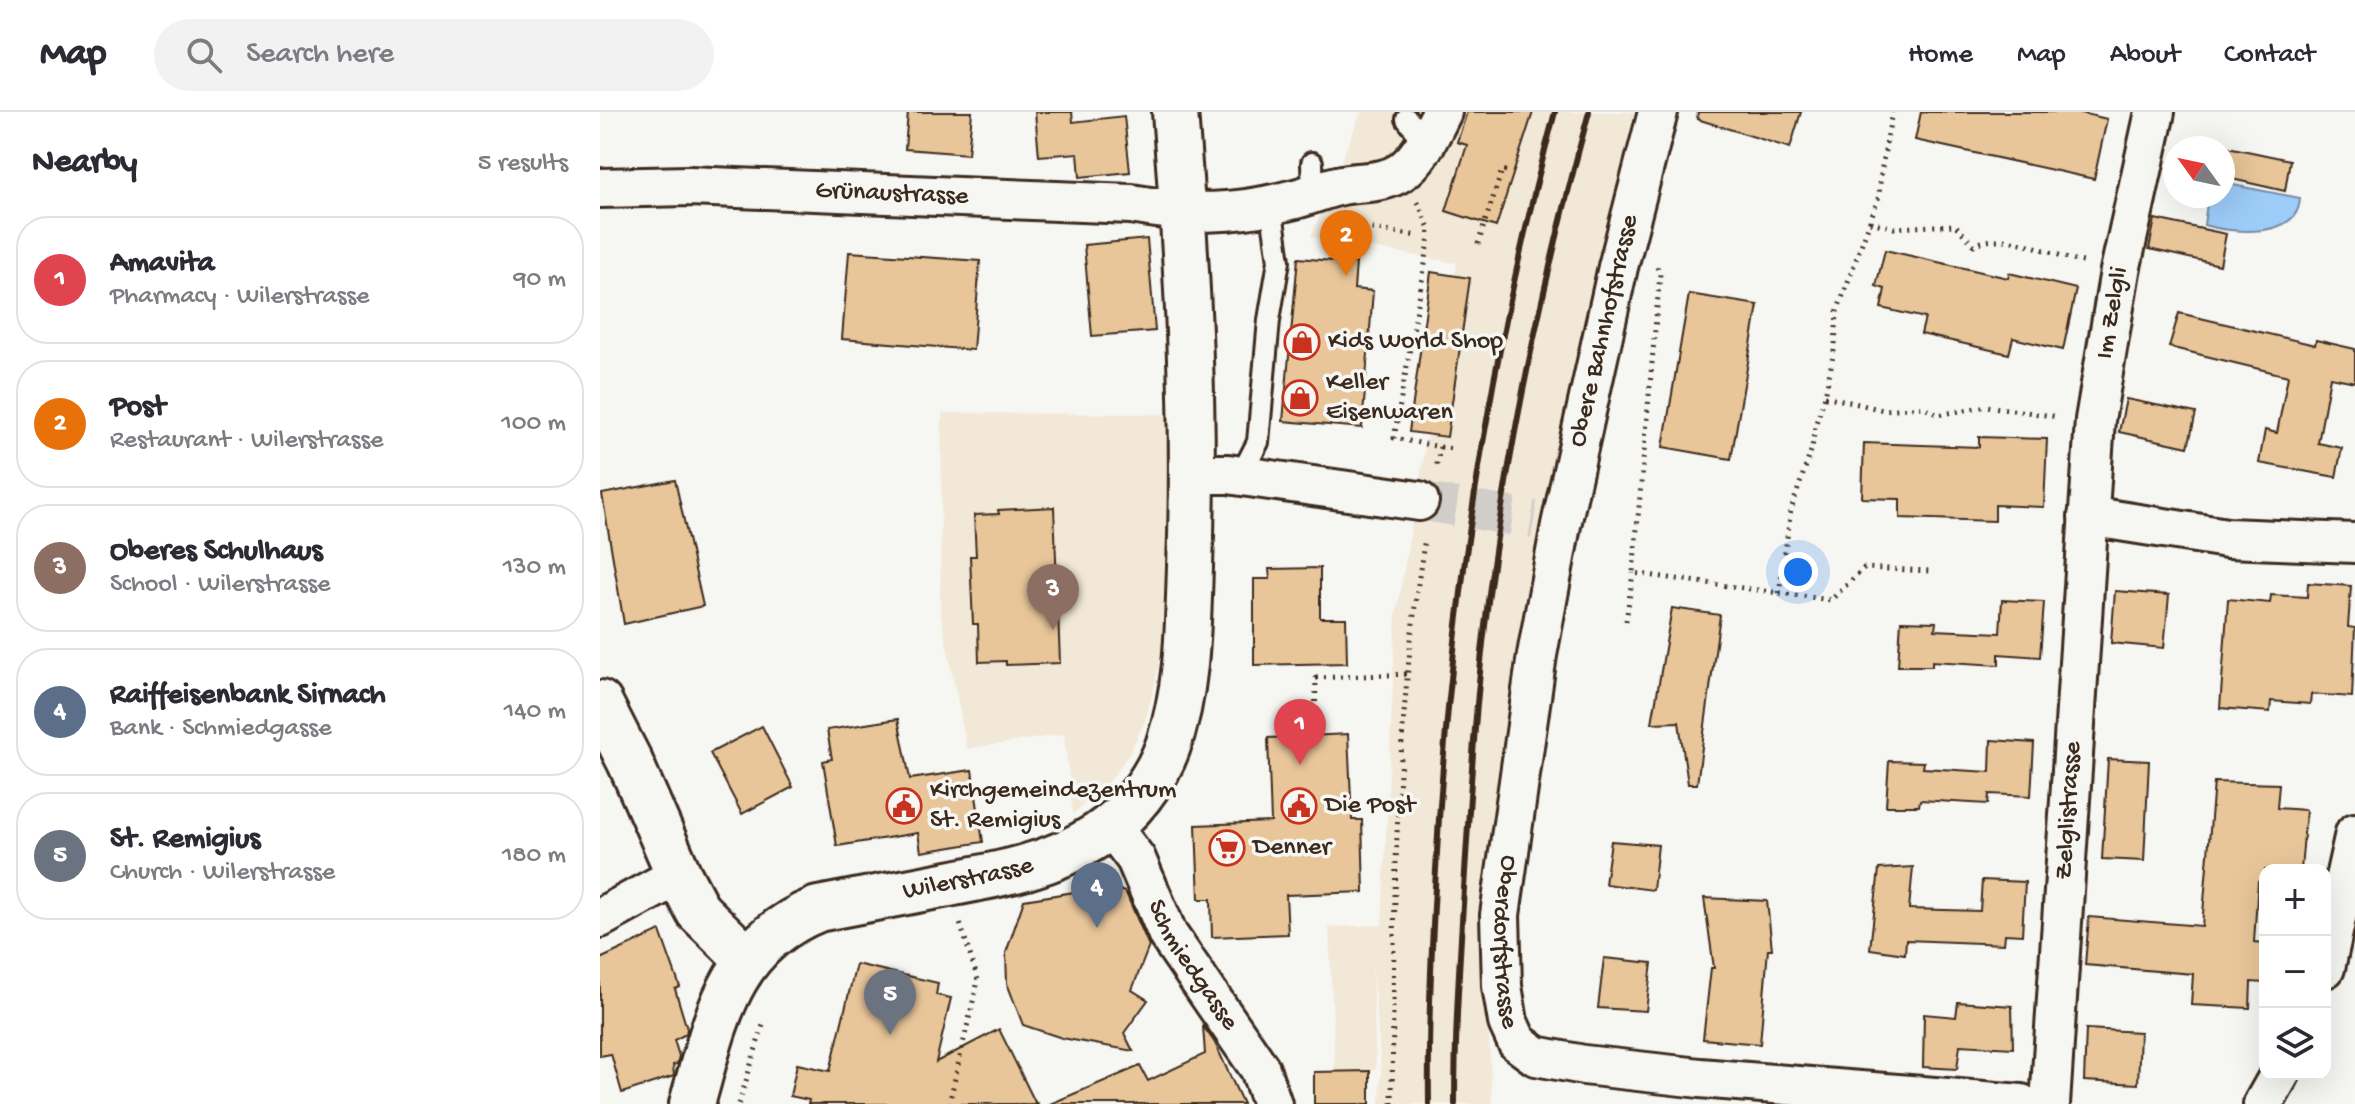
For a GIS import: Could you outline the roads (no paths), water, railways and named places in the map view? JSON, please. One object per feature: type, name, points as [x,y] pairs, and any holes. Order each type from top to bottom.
[{"type":"main road","points":[[1175,112],[1183,213]]},
{"type":"main road","name":"Wilerstrasse","points":[[692,1104],[732,983],[747,959],[768,937],[796,918],[818,909],[1005,873],[1072,850],[1111,826],[1153,776],[1167,747],[1176,716],[1187,652],[1194,474],[1183,213]]},
{"type":"main road","points":[[600,703],[698,911],[747,959]]},
{"type":"street","name":"Obere Bahnhofstrasse","points":[[1547,522],[1658,112]]},
{"type":"street","name":"Im Zelgli","points":[[2088,516],[2095,420],[2120,271],[2155,112]]},
{"type":"street","name":"Grünaustrasse","points":[[600,188],[689,186],[1116,204],[1183,213],[1223,213],[1271,205],[1340,185],[1382,181],[1397,174],[1419,155],[1425,124]]},
{"type":"street","points":[[1194,474],[1241,475],[1427,504]]},
{"type":"street","points":[[2088,516],[2227,538],[2355,543]]},
{"type":"street","name":"Zelglistrasse","points":[[2050,1104],[2088,516]]},
{"type":"street","name":"Oberdorfstrasse","points":[[1547,522],[1537,655],[1500,915],[1502,986],[1508,1022],[1517,1042],[1536,1056],[1584,1065],[2021,1104]]},
{"type":"street","name":"Schmiedgasse","points":[[1111,826],[1136,859],[1168,935],[1260,1069],[1272,1104]]},
{"type":"street","points":[[2331,941],[2355,833]]},
{"type":"street","points":[[600,918],[679,875]]},
{"type":"lane","points":[[1241,475],[1258,442],[1269,320],[1279,261],[1271,205]]},
{"type":"water","points":[[2235,185],[2300,198],[2297,212],[2276,227],[2246,231],[2204,225],[2206,208],[2235,208]]},
{"type":"tunnel","points":[[1419,501],[1534,520]]},
{"type":"railway","points":[[1429,1104],[1431,968],[1441,789],[1461,593],[1474,496],[1509,303],[1555,112]]},
{"type":"railway","points":[[1455,1104],[1471,787],[1491,579],[1532,344],[1589,112]]},
{"type":"place","name":"Post","points":[[1346,276]]},
{"type":"place","name":"Kids World Shop","points":[[1302,342]]},
{"type":"place","name":"Keller Eisenwaren","points":[[1300,398]]},
{"type":"place","name":"Oberes Schulhaus","points":[[1053,630]]},
{"type":"place","name":"Amavita","points":[[1300,765]]},
{"type":"place","name":"Kirchgemeindezentrum St. Remigius","points":[[904,806]]},
{"type":"place","name":"Die Post","points":[[1299,806]]},
{"type":"place","name":"Denner","points":[[1227,848]]},
{"type":"place","name":"Raiffeisenbank Sirnach","points":[[1097,928]]},
{"type":"place","name":"St. Remigius","points":[[890,1035]]}]
